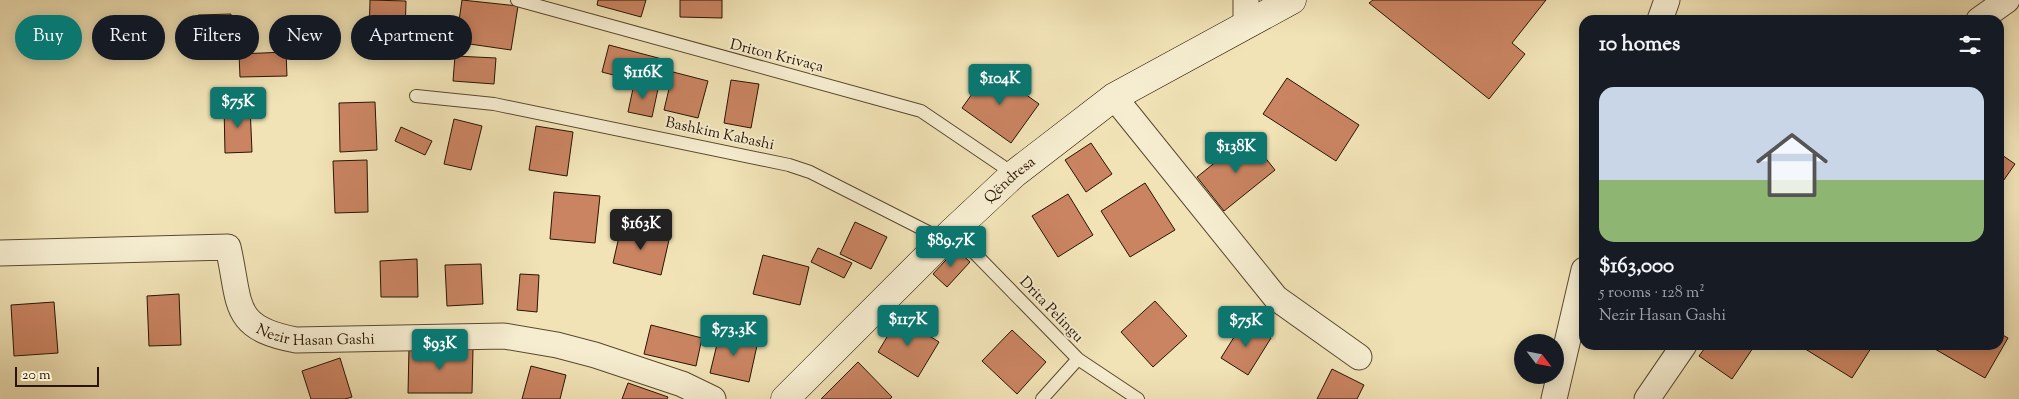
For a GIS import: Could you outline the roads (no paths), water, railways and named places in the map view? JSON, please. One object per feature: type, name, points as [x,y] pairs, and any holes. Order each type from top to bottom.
[{"type":"street","name":"Qëndresa","points":[[785,399],[948,236],[1014,174],[1114,97],[1246,13],[1292,0]]},
{"type":"street","points":[[1662,15],[1668,0]]},
{"type":"street","points":[[1986,15],[2007,0]]},
{"type":"street","points":[[1114,97],[1276,298],[1360,357]]},
{"type":"street","name":"Nezir Hasan Gashi","points":[[0,253],[228,247],[238,302],[250,324],[272,336],[296,340],[504,336],[595,354],[682,384],[713,399]]},
{"type":"street","points":[[1554,399],[1579,292]]},
{"type":"street","points":[[1647,399],[1681,350]]},
{"type":"lane","name":"Driton Krivaça","points":[[517,0],[921,110],[1014,174]]},
{"type":"lane","name":"Bashkim Kabashi","points":[[416,96],[494,104],[789,165],[810,172],[948,236]]},
{"type":"lane","name":"Drita Pelingu","points":[[948,236],[1078,359],[1138,399]]},
{"type":"lane","points":[[1042,399],[1078,359]]}]
